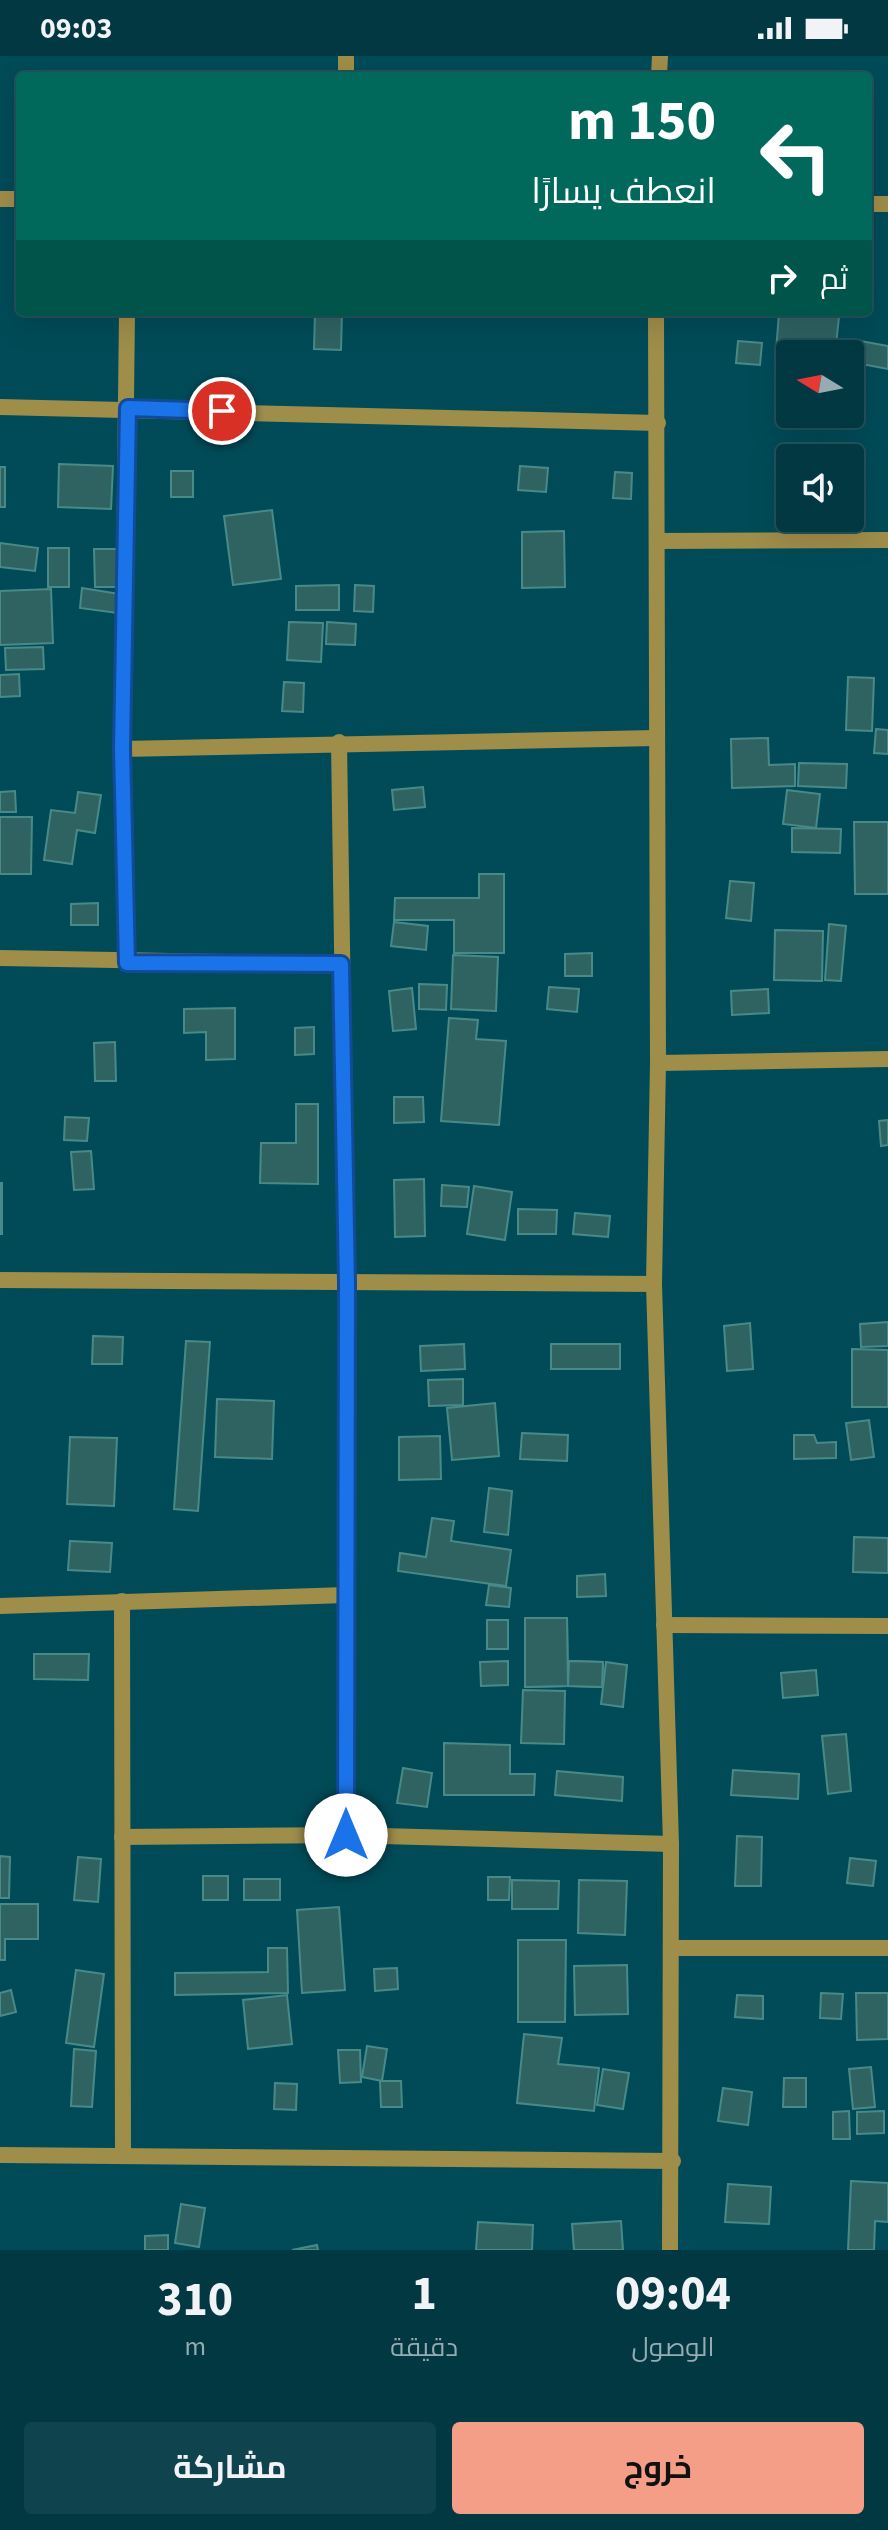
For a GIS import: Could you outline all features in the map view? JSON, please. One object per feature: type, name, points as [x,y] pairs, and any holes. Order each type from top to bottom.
[{"type":"street","points":[[127,316],[122,749],[127,963]]},
{"type":"street","points":[[656,316],[658,1063],[654,1284],[671,1844],[673,2161],[670,2250]]},
{"type":"street","points":[[0,407],[658,423]]},
{"type":"street","points":[[659,541],[888,540]]},
{"type":"street","points":[[122,749],[339,742],[656,738]]},
{"type":"street","points":[[339,742],[347,1283],[346,1835]]},
{"type":"street","points":[[0,958],[127,963],[341,964]]},
{"type":"street","points":[[658,1063],[888,1059]]},
{"type":"street","points":[[0,1280],[654,1284]]},
{"type":"street","points":[[0,1606],[346,1595]]},
{"type":"street","points":[[122,1601],[123,2154]]},
{"type":"street","points":[[664,1625],[888,1626]]},
{"type":"street","points":[[122,1837],[346,1835],[671,1844]]},
{"type":"street","points":[[672,1948],[888,1948]]},
{"type":"street","points":[[0,2155],[673,2161]]},
{"type":"building","points":[[315,316],[342,316],[341,350],[314,349]]},
{"type":"building","points":[[779,316],[839,317],[837,340],[777,340]]},
{"type":"building","points":[[738,341],[762,343],[760,365],[736,363]]},
{"type":"building","points":[[864,342],[888,346],[888,369],[864,364]]},
{"type":"building","points":[[59,464],[113,466],[111,509],[58,507]]},
{"type":"building","points":[[520,466],[548,468],[546,492],[518,490]]},
{"type":"building","points":[[0,467],[5,467],[5,507],[0,507]]},
{"type":"building","points":[[171,471],[193,471],[193,497],[171,497]]},
{"type":"building","points":[[615,472],[632,473],[631,499],[613,498]]},
{"type":"building","points":[[272,510],[281,579],[233,585],[224,516]]},
{"type":"building","points":[[564,531],[565,587],[522,588],[522,532]]},
{"type":"building","points":[[0,543],[38,548],[35,571],[0,567]]},
{"type":"building","points":[[48,548],[69,548],[69,587],[48,587]]},
{"type":"building","points":[[94,549],[118,549],[119,587],[95,587]]},
{"type":"building","points":[[339,585],[339,610],[296,610],[296,586]]},
{"type":"building","points":[[355,585],[374,586],[373,612],[354,611]]},
{"type":"building","points":[[82,588],[120,594],[117,613],[80,608]]},
{"type":"building","points":[[51,589],[53,643],[0,645],[0,591]]},
{"type":"building","points":[[289,622],[323,623],[321,662],[287,660]]},
{"type":"building","points":[[327,622],[356,624],[355,645],[326,644]]},
{"type":"building","points":[[43,647],[44,669],[6,670],[5,648]]},
{"type":"building","points":[[19,674],[20,696],[0,697],[0,675]]},
{"type":"building","points":[[848,677],[874,678],[872,731],[846,730]]},
{"type":"building","points":[[284,682],[304,683],[303,712],[282,711]]},
{"type":"building","points":[[876,729],[888,730],[888,754],[874,753]]},
{"type":"building","points":[[768,738],[769,765],[795,764],[795,786],[732,788],[731,739]]},
{"type":"building","points":[[799,763],[847,764],[846,788],[798,786]]},
{"type":"building","points":[[423,787],[425,807],[394,810],[392,790]]},
{"type":"building","points":[[787,790],[820,794],[816,828],[783,824]]},
{"type":"building","points":[[15,791],[16,812],[0,812],[0,792]]},
{"type":"building","points":[[78,792],[101,795],[95,833],[77,830],[72,864],[44,860],[51,810],[75,813]]},
{"type":"building","points":[[0,817],[32,817],[31,874],[0,874]]},
{"type":"building","points":[[854,822],[888,822],[888,894],[855,894]]},
{"type":"building","points":[[792,828],[841,829],[840,853],[792,852]]},
{"type":"building","points":[[479,874],[504,874],[504,953],[454,953],[454,920],[394,920],[395,898],[479,898]]},
{"type":"building","points":[[730,881],[754,883],[751,921],[726,918]]},
{"type":"building","points":[[98,903],[98,925],[71,925],[71,904]]},
{"type":"building","points":[[394,922],[428,926],[426,950],[391,946]]},
{"type":"building","points":[[829,924],[846,926],[841,981],[825,980]]},
{"type":"building","points":[[775,930],[823,931],[822,981],[774,980]]},
{"type":"building","points":[[592,953],[592,976],[565,976],[565,954]]},
{"type":"building","points":[[453,955],[498,957],[496,1011],[451,1009]]},
{"type":"building","points":[[419,984],[447,985],[446,1010],[419,1009]]},
{"type":"building","points":[[549,987],[579,989],[577,1012],[547,1009]]},
{"type":"building","points":[[412,988],[416,1029],[393,1031],[389,991]]},
{"type":"building","points":[[768,989],[769,1013],[732,1015],[731,991]]},
{"type":"building","points":[[235,1008],[235,1059],[206,1060],[206,1032],[184,1033],[184,1009]]},
{"type":"building","points":[[449,1018],[478,1020],[476,1039],[506,1041],[499,1125],[441,1121]]},
{"type":"building","points":[[314,1027],[314,1054],[295,1055],[295,1028]]},
{"type":"building","points":[[115,1042],[116,1081],[95,1081],[94,1043]]},
{"type":"building","points":[[394,1097],[423,1097],[424,1122],[394,1123]]},
{"type":"building","points":[[296,1104],[318,1104],[318,1184],[260,1183],[261,1143],[296,1143]]},
{"type":"building","points":[[65,1117],[89,1118],[87,1141],[64,1140]]},
{"type":"building","points":[[888,1120],[888,1145],[881,1146],[879,1121]]},
{"type":"building","points":[[91,1151],[94,1189],[74,1190],[71,1152]]},
{"type":"building","points":[[424,1179],[425,1236],[395,1237],[394,1180]]},
{"type":"building","points":[[2,1183],[2,1234],[0,1234]]},
{"type":"building","points":[[442,1185],[469,1187],[467,1207],[441,1206]]},
{"type":"building","points":[[474,1186],[512,1192],[505,1240],[467,1234]]},
{"type":"building","points":[[518,1209],[557,1210],[556,1234],[518,1234]]},
{"type":"building","points":[[575,1213],[610,1216],[608,1237],[573,1234]]},
{"type":"building","points":[[888,1322],[888,1346],[861,1347],[860,1324]]},
{"type":"building","points":[[750,1323],[753,1369],[727,1371],[724,1326]]},
{"type":"building","points":[[93,1336],[123,1337],[122,1364],[92,1364]]},
{"type":"building","points":[[186,1341],[210,1342],[198,1511],[174,1509]]},
{"type":"building","points":[[464,1344],[465,1369],[421,1371],[420,1346]]},
{"type":"building","points":[[551,1344],[620,1344],[620,1369],[551,1369]]},
{"type":"building","points":[[852,1349],[888,1350],[888,1407],[852,1407]]},
{"type":"building","points":[[463,1379],[463,1405],[429,1406],[428,1380]]},
{"type":"building","points":[[217,1399],[274,1401],[272,1459],[215,1457]]},
{"type":"building","points":[[495,1403],[499,1456],[452,1460],[447,1408]]},
{"type":"building","points":[[869,1420],[874,1457],[851,1460],[846,1423]]},
{"type":"building","points":[[522,1433],[568,1435],[567,1461],[520,1459]]},
{"type":"building","points":[[794,1435],[814,1435],[817,1443],[836,1442],[836,1458],[794,1459]]},
{"type":"building","points":[[440,1436],[441,1479],[399,1480],[399,1437]]},
{"type":"building","points":[[70,1437],[117,1438],[114,1506],[67,1504]]},
{"type":"building","points":[[489,1488],[512,1491],[508,1535],[484,1532]]},
{"type":"building","points":[[432,1518],[454,1521],[451,1541],[511,1550],[506,1586],[398,1571],[400,1553],[426,1557]]},
{"type":"building","points":[[854,1537],[888,1538],[888,1573],[853,1572]]},
{"type":"building","points":[[70,1541],[112,1543],[110,1572],[68,1570]]},
{"type":"building","points":[[605,1574],[606,1596],[577,1597],[577,1576]]},
{"type":"building","points":[[489,1585],[511,1588],[509,1607],[486,1605]]},
{"type":"building","points":[[525,1618],[567,1618],[568,1686],[525,1687]]},
{"type":"building","points":[[525,1618],[567,1618],[568,1686],[525,1687]]},
{"type":"building","points":[[487,1620],[508,1620],[508,1649],[487,1649]]},
{"type":"building","points":[[34,1654],[89,1654],[88,1680],[34,1679]]},
{"type":"building","points":[[508,1661],[508,1685],[481,1686],[480,1662]]},
{"type":"building","points":[[569,1661],[603,1662],[602,1687],[568,1686]]},
{"type":"building","points":[[569,1661],[603,1662],[602,1687],[568,1686]]},
{"type":"building","points":[[606,1662],[627,1665],[623,1707],[601,1704]]},
{"type":"building","points":[[816,1670],[818,1695],[783,1698],[781,1673]]},
{"type":"building","points":[[523,1690],[565,1691],[564,1744],[521,1743]]},
{"type":"building","points":[[846,1734],[851,1791],[828,1794],[822,1736]]},
{"type":"building","points":[[444,1743],[510,1745],[510,1774],[535,1774],[534,1795],[444,1795]]},
{"type":"building","points":[[403,1768],[432,1773],[427,1807],[397,1803]]},
{"type":"building","points":[[733,1770],[799,1774],[798,1799],[731,1795]]},
{"type":"building","points":[[557,1771],[623,1777],[622,1801],[555,1795]]},
{"type":"building","points":[[737,1836],[762,1837],[761,1886],[735,1886]]},
{"type":"building","points":[[0,1856],[10,1857],[9,1898],[0,1898]]},
{"type":"building","points":[[78,1857],[101,1859],[98,1902],[74,1900]]},
{"type":"building","points":[[850,1858],[876,1861],[873,1886],[847,1883]]},
{"type":"building","points":[[203,1876],[228,1876],[228,1900],[203,1900]]},
{"type":"building","points":[[488,1877],[510,1877],[509,1900],[488,1900]]},
{"type":"building","points":[[244,1879],[280,1879],[280,1900],[244,1900]]},
{"type":"building","points":[[512,1880],[559,1881],[558,1909],[512,1909]]},
{"type":"building","points":[[579,1880],[627,1881],[625,1935],[578,1933]]},
{"type":"building","points":[[0,1904],[38,1904],[38,1939],[5,1939],[5,1960],[0,1960]]},
{"type":"building","points":[[339,1907],[345,1990],[302,1993],[297,1910]]},
{"type":"building","points":[[518,1940],[566,1940],[565,2022],[518,2022]]},
{"type":"building","points":[[268,1948],[287,1948],[288,1993],[175,1995],[175,1973],[268,1972]]},
{"type":"building","points":[[627,1965],[628,2014],[575,2015],[574,1966]]},
{"type":"building","points":[[397,1968],[398,1989],[375,1991],[374,1969]]},
{"type":"building","points":[[76,1970],[104,1974],[94,2047],[66,2043]]},
{"type":"building","points":[[11,1990],[16,2012],[0,2016],[0,1993]]},
{"type":"building","points":[[821,1993],[843,1994],[841,2019],[820,2018]]},
{"type":"building","points":[[856,1993],[888,1993],[888,2039],[857,2040]]},
{"type":"building","points":[[287,1995],[292,2044],[248,2049],[243,2000]]},
{"type":"building","points":[[737,1995],[763,1996],[763,2019],[735,2017]]},
{"type":"building","points":[[524,2034],[562,2038],[558,2064],[599,2068],[594,2111],[517,2103]]},
{"type":"building","points":[[367,2046],[387,2049],[382,2081],[362,2077]]},
{"type":"building","points":[[74,2049],[96,2051],[92,2107],[71,2106]]},
{"type":"building","points":[[338,2050],[360,2050],[361,2082],[340,2083]]},
{"type":"building","points":[[871,2067],[875,2107],[853,2109],[849,2069]]},
{"type":"building","points":[[603,2069],[629,2073],[623,2109],[597,2105]]},
{"type":"building","points":[[784,2078],[806,2078],[806,2107],[783,2107]]},
{"type":"building","points":[[380,2081],[401,2081],[402,2107],[381,2107]]},
{"type":"building","points":[[275,2083],[297,2084],[296,2110],[274,2109]]},
{"type":"building","points":[[723,2088],[752,2092],[748,2125],[718,2121]]},
{"type":"building","points":[[849,2111],[850,2139],[833,2139],[833,2112]]},
{"type":"building","points":[[884,2111],[884,2133],[857,2134],[857,2112]]},
{"type":"building","points":[[851,2181],[888,2183],[888,2222],[875,2221],[874,2250],[848,2250]]},
{"type":"building","points":[[728,2184],[771,2187],[769,2224],[725,2222]]},
{"type":"building","points":[[181,2204],[205,2208],[199,2247],[175,2243]]},
{"type":"building","points":[[621,2221],[623,2250],[574,2250],[572,2224]]},
{"type":"building","points":[[478,2222],[533,2225],[532,2250],[476,2250]]},
{"type":"building","points":[[168,2235],[168,2250],[145,2250],[145,2236]]},
{"type":"building","points":[[317,2245],[318,2250],[292,2250]]},
{"type":"route","points":[[222,411],[128,408],[122,749],[127,963],[341,964],[347,1283],[346,1835]]}]
